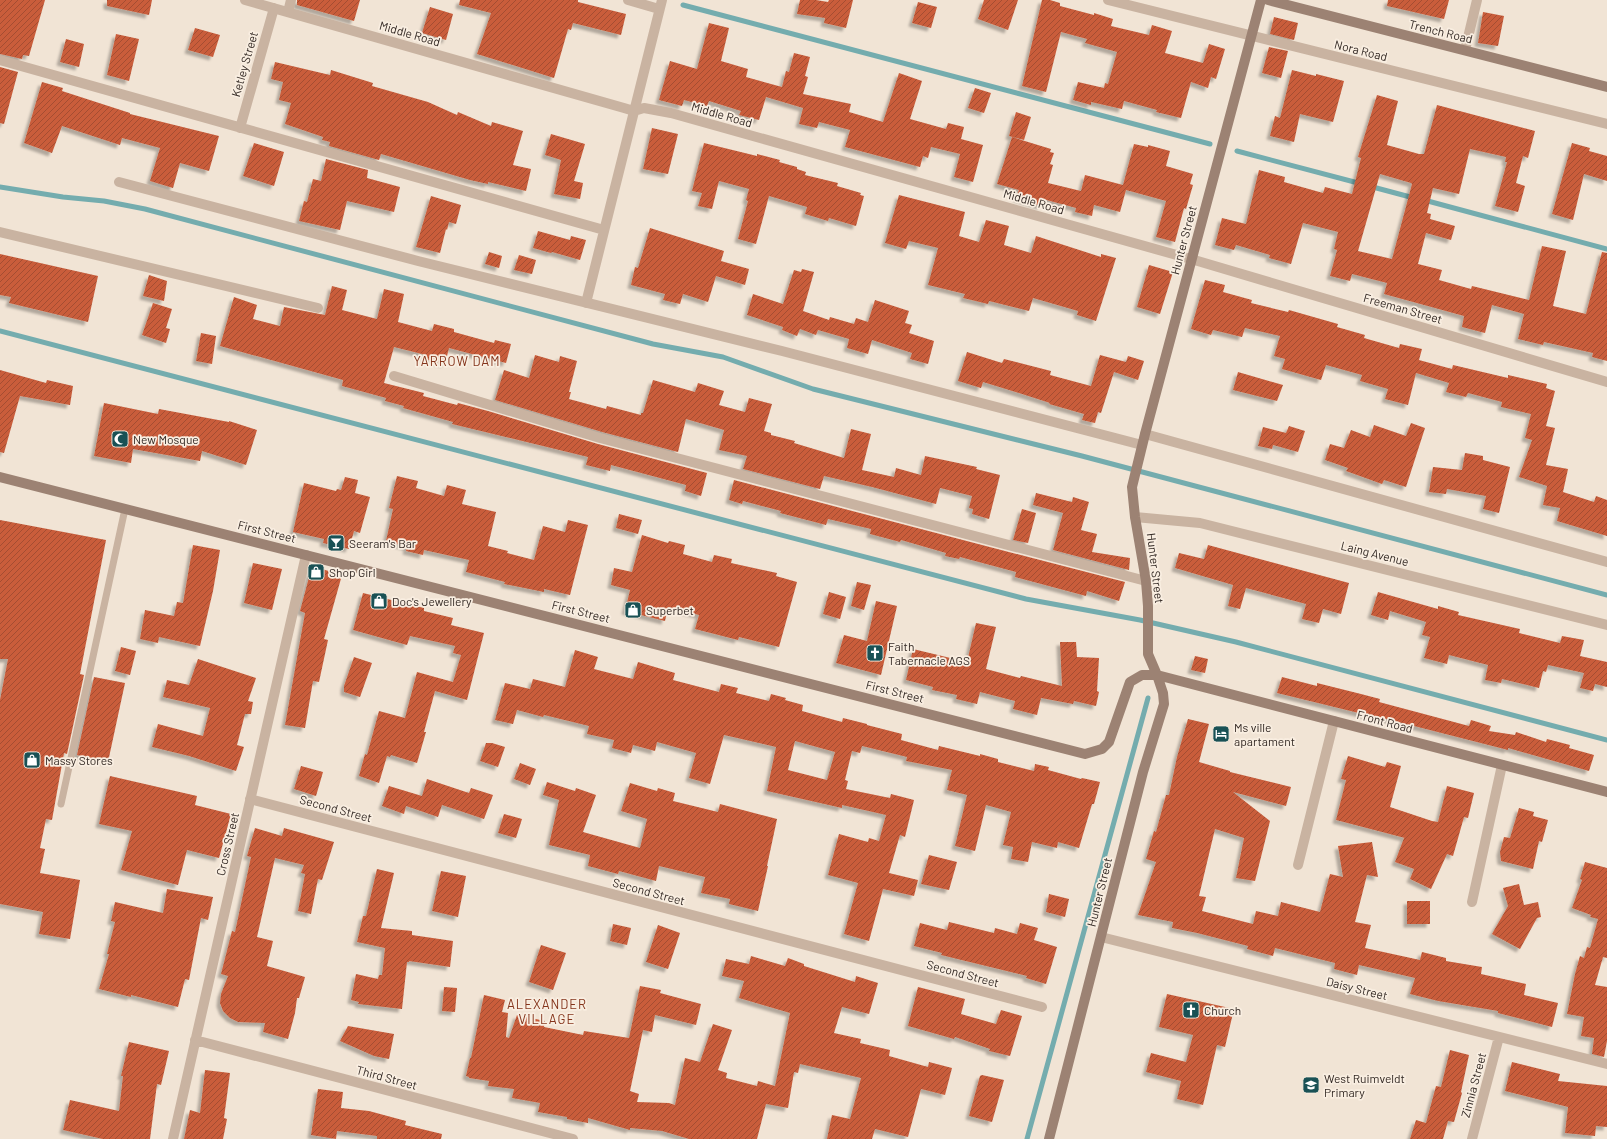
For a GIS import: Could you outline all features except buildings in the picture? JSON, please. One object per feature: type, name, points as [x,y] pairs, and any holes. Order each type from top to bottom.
[{"type":"street","name":"Middle Road","points":[[245,0],[634,111],[644,108],[671,113],[1191,259]]},
{"type":"street","points":[[288,12],[291,0]]},
{"type":"street","points":[[586,303],[660,4],[628,0]]},
{"type":"street","name":"Nora Road","points":[[1108,0],[1607,124]]},
{"type":"street","name":"Hunter Street","points":[[1049,1139],[1142,772],[1164,704],[1163,693],[1157,674],[1148,654],[1148,606],[1146,581],[1135,517],[1132,487],[1191,259],[1261,0]]},
{"type":"street","name":"Trench Road","points":[[1268,0],[1607,87]]},
{"type":"street","points":[[1465,50],[1478,0]]},
{"type":"street","name":"Ketley Street","points":[[240,128],[274,8]]},
{"type":"street","points":[[0,60],[604,230]]},
{"type":"street","points":[[119,182],[300,230],[782,352],[1142,446]]},
{"type":"street","points":[[0,232],[318,308]]},
{"type":"street","name":"Freeman Street","points":[[1191,259],[1607,382]]},
{"type":"street","points":[[394,376],[600,438],[1146,581]]},
{"type":"street","points":[[1145,434],[1607,562]]},
{"type":"street","name":"First Street","points":[[0,477],[1085,754],[1102,748],[1108,742],[1130,682],[1142,675],[1157,674]]},
{"type":"street","name":"Laing Avenue","points":[[1135,517],[1200,523],[1607,624]]},
{"type":"street","name":"Cross Street","points":[[173,1139],[306,555]]},
{"type":"street","name":"Front Road","points":[[1157,674],[1607,792]]},
{"type":"street","points":[[1298,865],[1334,721]]},
{"type":"street","points":[[1472,902],[1502,765]]},
{"type":"street","name":"Second Street","points":[[250,799],[1042,1007]]},
{"type":"street","name":"Daisy Street","points":[[1101,937],[1607,1064]]},
{"type":"street","name":"Zinnia Street","points":[[1472,1139],[1499,1037]]},
{"type":"street","name":"Third Street","points":[[195,1040],[573,1139]]},
{"type":"lane","points":[[60,804],[125,508]]},
{"type":"waterway","points":[[683,5],[1210,144]]},
{"type":"waterway","points":[[1237,151],[1362,184]]},
{"type":"waterway","points":[[1369,186],[1414,198]]},
{"type":"waterway","points":[[0,187],[63,197],[104,201],[145,209],[653,344],[723,357],[813,389],[1082,456],[1607,595]]},
{"type":"waterway","points":[[1424,200],[1607,249]]},
{"type":"waterway","points":[[0,331],[1026,599],[1140,620],[1236,642],[1607,740]]},
{"type":"waterway","points":[[1027,1139],[1148,698]]},
{"type":"place","name":"New Mosque","points":[[120,439]]},
{"type":"place","name":"Seeram's Bar","points":[[336,543]]},
{"type":"place","name":"Shop Girl","points":[[316,572]]},
{"type":"place","name":"Doc's Jewellery","points":[[379,601]]},
{"type":"place","name":"Superbet","points":[[633,610]]},
{"type":"place","name":"Faith Tabernacle AGS","points":[[875,653]]},
{"type":"place","name":"Ms ville apartament","points":[[1221,734]]},
{"type":"place","name":"Massy Stores","points":[[32,760]]},
{"type":"place","name":"Church","points":[[1191,1010]]},
{"type":"place","name":"West Ruimveldt Primary","points":[[1311,1085]]},
{"type":"district","name":"YARROW DAM","points":[[457,361]]},
{"type":"district","name":"ALEXANDER VILLAGE","points":[[547,1012]]}]
